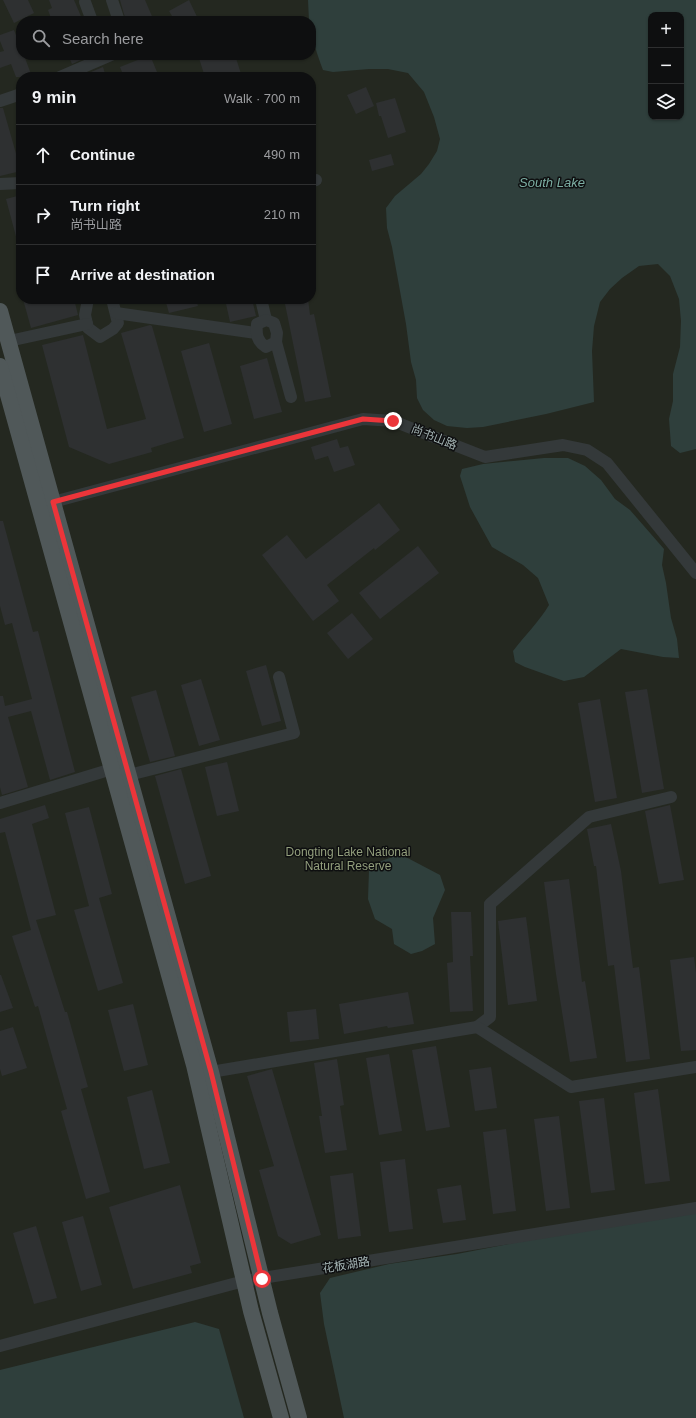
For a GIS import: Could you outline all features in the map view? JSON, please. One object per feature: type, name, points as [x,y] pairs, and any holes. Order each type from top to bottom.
[{"type":"main road","points":[[0,311],[211,1072],[270,1313],[299,1418]]},
{"type":"main road","points":[[0,366],[194,1065],[251,1311],[281,1418]]},
{"type":"street","points":[[112,0],[117,16]]},
{"type":"street","points":[[85,2],[90,16]]},
{"type":"street","points":[[71,72],[98,60]]},
{"type":"street","points":[[0,101],[16,96]]},
{"type":"street","points":[[0,184],[16,183]]},
{"type":"street","points":[[89,304],[85,315],[88,328],[100,337],[113,329],[118,323],[113,304]]},
{"type":"street","points":[[262,304],[266,320]]},
{"type":"street","points":[[116,313],[256,333]]},
{"type":"street","points":[[276,342],[266,347],[259,342],[256,333],[257,324],[266,320],[274,323],[278,333],[276,342],[291,397]]},
{"type":"street","points":[[8,341],[87,324]]},
{"type":"street","name":"尚书山路","points":[[53,502],[363,419],[393,421],[485,457],[564,445],[587,450],[607,463],[696,573]]},
{"type":"street","points":[[129,775],[294,733],[279,677]]},
{"type":"street","points":[[0,803],[112,769]]},
{"type":"street","points":[[211,1072],[477,1027],[490,1017],[490,904],[589,817],[671,797]]},
{"type":"street","points":[[477,1027],[571,1087],[696,1067]]},
{"type":"street","name":"花板湖路","points":[[0,1346],[244,1281],[696,1208]]},
{"type":"green space","name":"Dongting Lake National Natural Reserve","points":[[0,0],[696,0],[696,1418],[0,1418]]},
{"type":"water","name":"South Lake","points":[[308,0],[696,0],[696,449],[680,453],[671,446],[669,419],[673,401],[673,374],[680,347],[681,321],[679,299],[670,276],[658,264],[639,266],[610,289],[600,302],[594,326],[592,351],[594,402],[483,427],[467,428],[447,426],[434,420],[423,410],[417,398],[416,380],[411,362],[406,324],[392,247],[387,228],[386,208],[395,196],[421,174],[437,151],[440,139],[434,117],[424,92],[408,73],[388,69],[333,72],[323,70],[316,49],[316,16],[309,16]]},
{"type":"water","points":[[544,458],[568,458],[585,466],[601,480],[615,499],[630,510],[664,549],[662,565],[671,618],[677,639],[679,658],[663,657],[621,649],[584,677],[564,681],[515,662],[513,651],[549,605],[538,578],[523,565],[492,547],[470,507],[460,476],[462,469],[483,464]]},
{"type":"water","points":[[400,854],[440,875],[445,890],[433,918],[435,944],[422,951],[411,954],[394,944],[392,929],[375,919],[368,899],[369,870],[379,862]]},
{"type":"water","points":[[696,1211],[696,1418],[344,1418],[324,1324],[320,1293],[330,1278],[389,1264],[457,1254],[601,1226]]},
{"type":"water","points":[[195,1322],[219,1329],[244,1418],[0,1418],[0,1370]]},
{"type":"building","points":[[3,0],[28,0],[34,13],[28,16],[16,16],[16,22],[14,23]]},
{"type":"building","points":[[49,0],[74,0],[81,16],[50,16],[48,10],[52,8]]},
{"type":"building","points":[[120,0],[145,0],[152,16],[125,16]]},
{"type":"building","points":[[189,0],[197,16],[172,16],[169,11]]},
{"type":"building","points":[[14,30],[16,35],[16,60],[26,60],[30,72],[16,72],[16,77],[11,64],[0,68],[0,52],[4,51],[0,41],[0,35]]},
{"type":"building","points":[[70,60],[81,60],[72,64]]},
{"type":"building","points":[[138,60],[152,60],[157,72],[122,72],[120,67]]},
{"type":"building","points":[[200,60],[237,60],[240,72],[203,72]]},
{"type":"building","points":[[103,67],[104,72],[91,72]]},
{"type":"building","points":[[366,87],[374,106],[356,114],[347,95]]},
{"type":"building","points":[[395,98],[406,132],[388,138],[381,116],[379,116],[376,103]]},
{"type":"building","points":[[0,108],[3,108],[16,154],[16,172],[0,176]]},
{"type":"building","points":[[391,154],[394,165],[372,171],[369,160]]},
{"type":"building","points":[[16,196],[16,236],[6,199]]},
{"type":"building","points":[[24,304],[75,304],[78,315],[31,328]]},
{"type":"building","points":[[166,304],[197,304],[198,306],[169,313]]},
{"type":"building","points":[[226,304],[253,304],[256,316],[230,322]]},
{"type":"building","points":[[285,304],[309,304],[310,315],[314,314],[331,397],[305,402]]},
{"type":"building","points":[[150,325],[152,326],[184,438],[151,448],[152,452],[109,464],[69,447],[42,345],[83,335],[107,429],[146,419],[121,333]]},
{"type":"building","points":[[209,343],[232,424],[204,432],[181,351]]},
{"type":"building","points":[[267,358],[282,412],[254,419],[240,366]]},
{"type":"building","points":[[337,439],[340,448],[348,446],[355,465],[334,472],[328,456],[315,460],[311,447]]},
{"type":"building","points":[[379,503],[400,530],[375,550],[374,548],[327,585],[339,601],[313,621],[262,555],[287,535],[306,559]]},
{"type":"building","points":[[0,521],[3,521],[33,632],[38,631],[75,772],[50,780],[31,711],[8,717],[28,787],[2,795],[0,787],[0,696],[3,696],[5,706],[32,699],[12,623],[5,625],[0,606]]},
{"type":"building","points":[[418,546],[439,573],[380,619],[359,593]]},
{"type":"building","points":[[352,613],[373,639],[348,659],[327,633]]},
{"type":"building","points":[[266,665],[281,721],[262,726],[246,671]]},
{"type":"building","points":[[201,679],[220,740],[199,746],[181,685]]},
{"type":"building","points":[[647,689],[664,789],[642,793],[625,692]]},
{"type":"building","points":[[156,690],[175,756],[150,762],[131,697]]},
{"type":"building","points":[[600,699],[617,798],[595,802],[578,703]]},
{"type":"building","points":[[227,762],[239,811],[217,816],[205,767]]},
{"type":"building","points":[[181,769],[211,876],[185,884],[155,776]]},
{"type":"building","points":[[45,805],[49,818],[32,824],[56,915],[36,920],[65,1012],[67,1012],[88,1087],[81,1089],[110,1192],[86,1199],[61,1111],[67,1109],[38,1006],[35,1007],[12,936],[31,930],[5,832],[0,833],[0,819]]},
{"type":"building","points":[[670,805],[684,880],[659,884],[645,811]]},
{"type":"building","points":[[89,807],[112,894],[99,898],[123,983],[98,991],[74,910],[89,906],[65,813]]},
{"type":"building","points":[[611,824],[621,871],[633,968],[639,967],[650,1059],[626,1062],[614,965],[608,966],[596,866],[594,866],[587,829]]},
{"type":"building","points":[[569,879],[582,982],[585,981],[597,1058],[570,1062],[556,974],[544,882]]},
{"type":"building","points":[[451,912],[471,912],[473,956],[470,956],[473,1011],[450,1012],[447,963],[453,962]]},
{"type":"building","points":[[526,917],[537,1001],[508,1005],[498,921]]},
{"type":"building","points":[[694,957],[696,973],[696,1050],[681,1051],[670,960]]},
{"type":"building","points":[[0,975],[13,1008],[0,1012]]},
{"type":"building","points":[[408,992],[414,1024],[388,1028],[387,1026],[344,1034],[339,1004]]},
{"type":"building","points":[[133,1004],[148,1065],[124,1071],[108,1010]]},
{"type":"building","points":[[316,1009],[319,1039],[290,1042],[287,1012]]},
{"type":"building","points":[[13,1027],[27,1068],[2,1076],[0,1069],[0,1031]]},
{"type":"building","points":[[436,1046],[450,1127],[426,1131],[412,1050]]},
{"type":"building","points":[[389,1054],[402,1131],[379,1135],[366,1058]]},
{"type":"building","points":[[337,1059],[344,1105],[340,1106],[347,1150],[325,1153],[319,1116],[322,1116],[314,1063]]},
{"type":"building","points":[[491,1067],[497,1108],[475,1111],[469,1070]]},
{"type":"building","points":[[272,1069],[321,1235],[291,1244],[278,1236],[259,1170],[274,1166],[247,1076]]},
{"type":"building","points":[[658,1089],[670,1181],[645,1184],[634,1093]]},
{"type":"building","points":[[152,1090],[170,1163],[144,1169],[127,1097]]},
{"type":"building","points":[[604,1098],[615,1190],[591,1193],[579,1101]]},
{"type":"building","points":[[559,1116],[570,1208],[546,1211],[534,1119]]},
{"type":"building","points":[[506,1129],[516,1211],[493,1214],[483,1132]]},
{"type":"building","points":[[405,1159],[413,1229],[389,1232],[380,1162]]},
{"type":"building","points":[[353,1173],[361,1236],[338,1239],[330,1176]]},
{"type":"building","points":[[180,1185],[201,1263],[190,1266],[192,1273],[133,1289],[109,1207]]},
{"type":"building","points":[[461,1185],[466,1220],[443,1223],[437,1189]]},
{"type":"building","points":[[83,1216],[102,1285],[81,1291],[62,1222]]},
{"type":"building","points":[[36,1226],[57,1298],[34,1304],[13,1233]]},
{"type":"route","points":[[262,1279],[211,1072],[53,502],[363,419],[393,421]]}]
